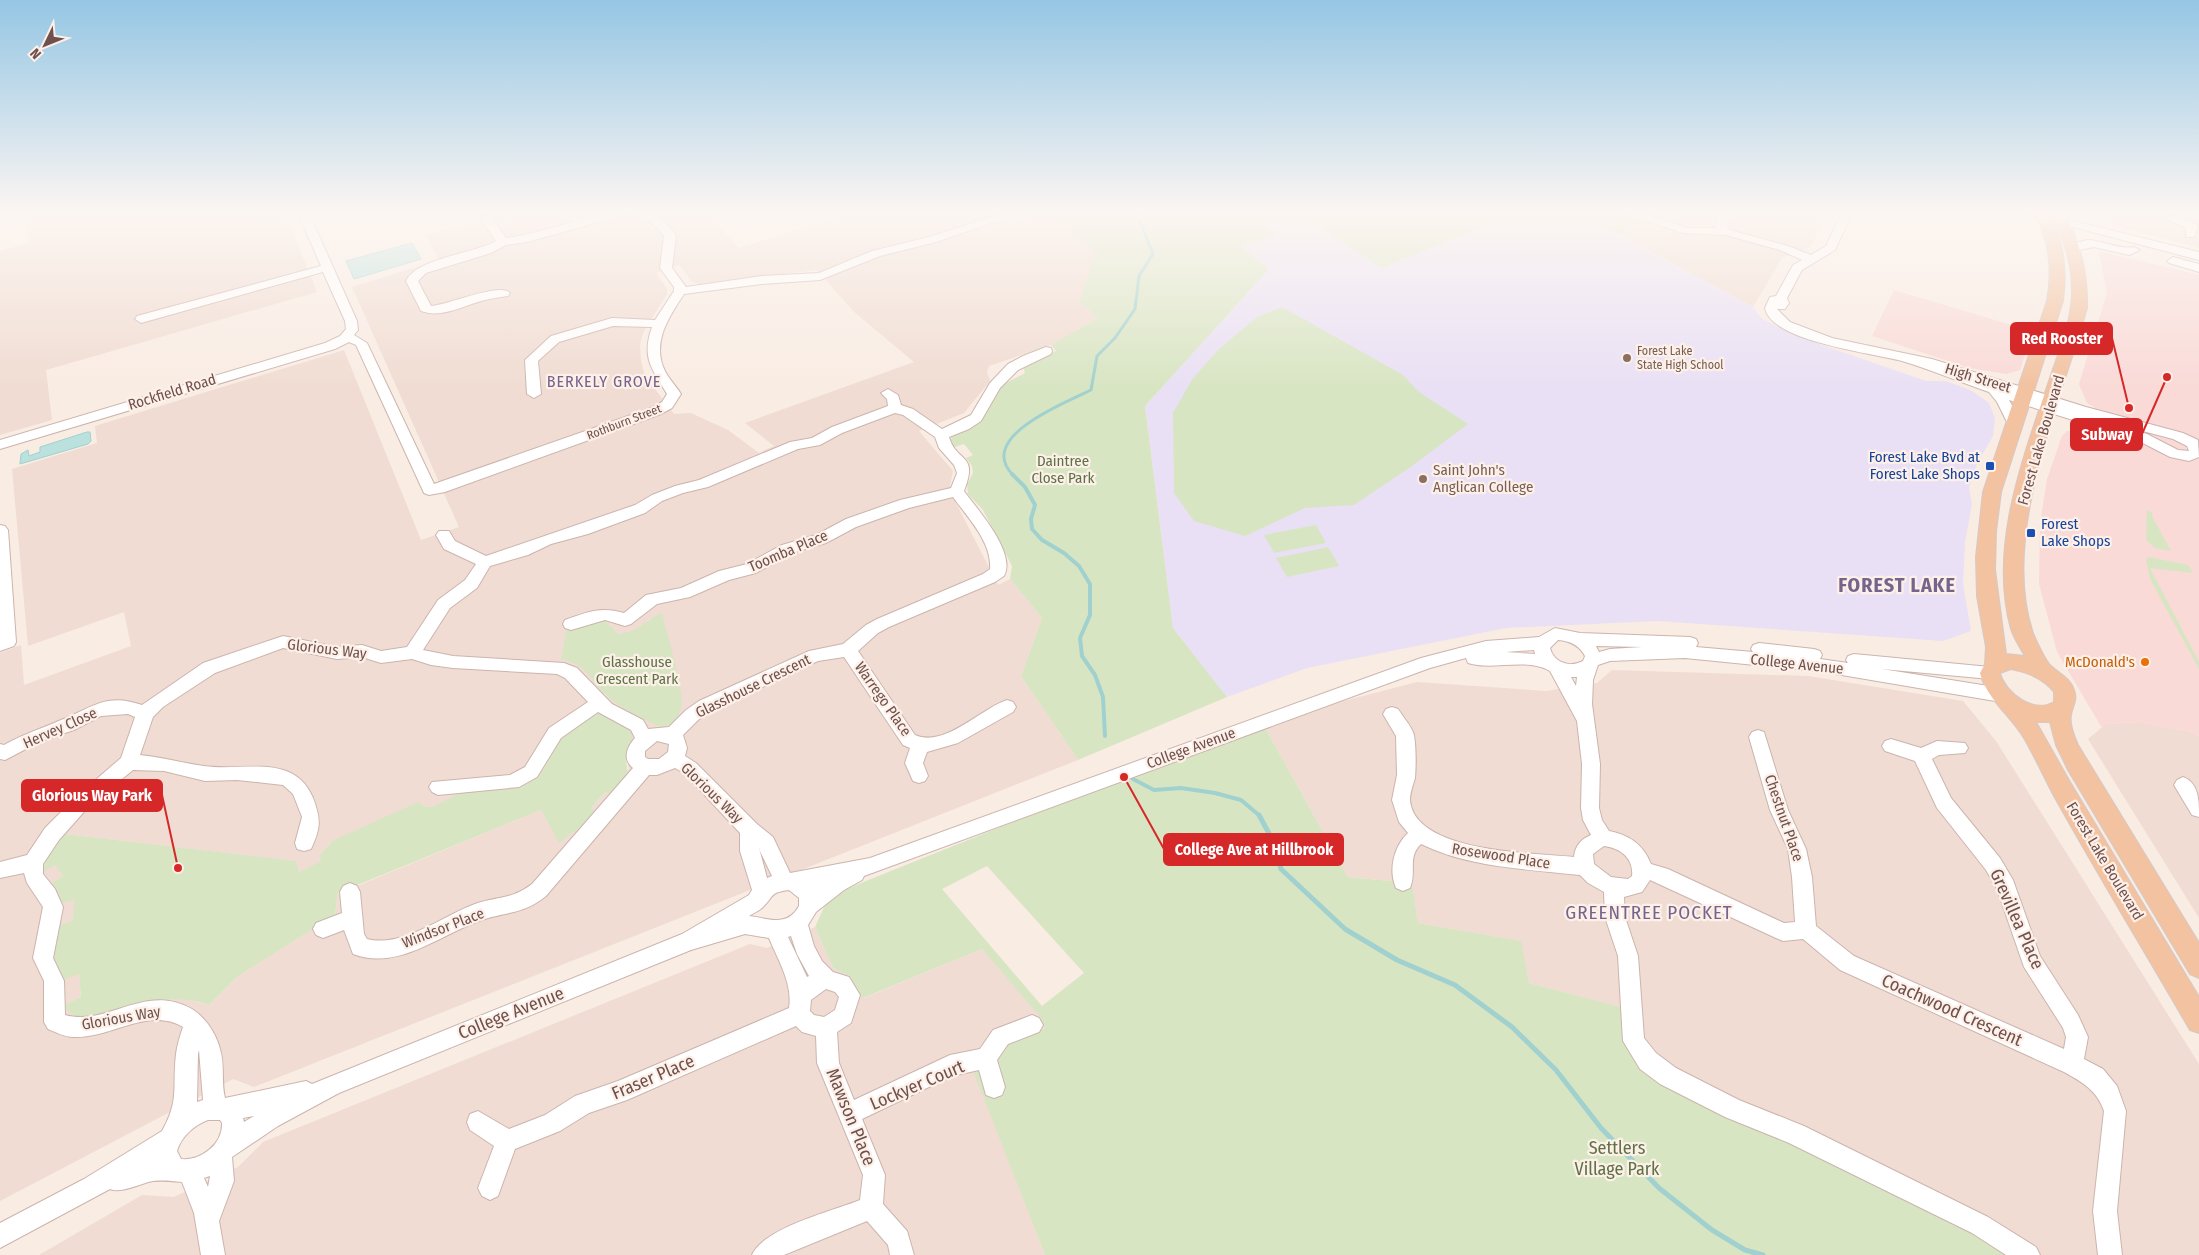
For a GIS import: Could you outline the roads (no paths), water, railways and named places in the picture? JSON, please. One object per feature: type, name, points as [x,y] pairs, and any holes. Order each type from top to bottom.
[{"type":"main road","name":"Forest Lake Boulevard","points":[[2058,270],[2056,301],[1992,492],[1984,550],[1987,598],[1998,648],[1990,680],[2031,731],[2062,789],[2199,1021]]},
{"type":"main road","name":"Forest Lake Boulevard","points":[[2075,270],[2081,286],[2080,308],[2049,404],[2029,474],[2017,527],[2013,560],[2018,614],[2027,646],[2042,670],[2051,676],[2063,690],[2066,703],[2060,710],[2059,723],[2062,736],[2076,764],[2199,966]]},
{"type":"main road","points":[[1992,669],[2011,661],[2021,662],[2042,670]]},
{"type":"main road","points":[[2005,699],[2032,712],[2043,714],[2060,710]]},
{"type":"street","points":[[141,319],[320,270]]},
{"type":"street","points":[[327,270],[351,321],[352,330],[344,339]]},
{"type":"street","points":[[423,270],[413,277],[412,281],[425,308],[430,310],[444,309],[484,296],[504,293]]},
{"type":"street","points":[[667,270],[680,287],[680,291],[762,280],[820,276],[839,270]]},
{"type":"street","name":"High Street","points":[[1796,270],[1781,298],[1774,300],[1770,308],[1772,313],[1786,324],[1820,339],[1860,349],[1905,358],[1980,378],[2016,380],[2027,390],[2049,404],[2163,439]]},
{"type":"street","name":"Rothburn Street","points":[[344,339],[351,338],[361,344],[430,490],[455,484],[656,411],[667,404],[674,394],[657,369],[654,339],[658,324],[680,291]]},
{"type":"street","points":[[534,394],[531,360],[555,339],[612,322],[658,324]]},
{"type":"street","name":"Rockfield Road","points":[[0,445],[174,391],[260,368],[330,346],[344,339]]},
{"type":"street","points":[[941,435],[966,425],[975,419],[989,394],[1006,372],[1020,360],[1046,351]]},
{"type":"street","name":"High Street","points":[[1905,358],[1991,388],[2027,390]]},
{"type":"street","points":[[1991,388],[2003,401],[2014,426]]},
{"type":"street","points":[[888,393],[893,398],[894,408]]},
{"type":"street","points":[[412,652],[444,604],[471,584],[485,562],[599,524],[640,508],[657,498],[680,489],[703,484],[794,446],[814,442],[837,430],[894,408],[908,412],[941,435],[944,445],[961,463],[964,473],[957,491],[975,514],[999,557],[998,572],[989,578],[883,623],[872,629],[848,650]]},
{"type":"street","name":"Toomba Place","points":[[571,624],[594,615],[613,613],[625,620],[652,599],[684,593],[725,575],[752,568],[787,549],[821,539],[851,523],[905,504],[957,491]]},
{"type":"street","points":[[0,530],[4,643]]},
{"type":"street","points":[[444,535],[449,545],[485,562]]},
{"type":"street","name":"College Avenue","points":[[92,1187],[144,1171],[182,1170],[206,1165],[270,1118],[332,1085],[689,941],[746,925],[786,929],[837,884],[870,866],[1427,662],[1486,647],[1542,642],[1556,634],[1564,634],[1580,639],[1667,642],[1788,651],[1863,661],[1992,669]]},
{"type":"street","points":[[1580,639],[1590,649],[1590,664],[1583,682],[1585,724],[1591,763],[1589,791],[1591,816],[1603,838]]},
{"type":"street","name":"Glorious Way","points":[[145,713],[157,702],[209,668],[282,642],[309,649],[337,653],[362,651],[382,657],[412,652],[430,659],[453,662],[558,668],[570,673],[599,703],[637,725],[646,739]]},
{"type":"street","points":[[1542,642],[1542,652],[1567,685],[1585,724]]},
{"type":"street","name":"Glasshouse Crescent","points":[[672,736],[692,715],[705,706],[815,655],[848,650]]},
{"type":"street","name":"Warrego Place","points":[[848,650],[909,740],[920,745],[932,744],[983,724],[1007,707]]},
{"type":"street","name":"College Avenue","points":[[1427,662],[1509,658],[1551,664],[1573,672],[1610,655],[1685,652],[1824,666],[2005,699]]},
{"type":"street","points":[[438,787],[513,782],[531,772],[555,733],[599,703]]},
{"type":"street","name":"Hervey Close","points":[[3,752],[35,736],[68,725],[98,709],[128,708],[145,713]]},
{"type":"street","points":[[0,870],[33,862],[52,834],[84,800],[129,762],[145,713]]},
{"type":"street","name":"Rosewood Place","points":[[1392,714],[1405,735],[1406,775],[1401,800],[1406,816],[1420,834],[1448,848],[1473,854],[1586,867]]},
{"type":"street","points":[[644,767],[639,764],[635,754],[636,749],[646,739],[659,734],[672,736]]},
{"type":"street","name":"Glorious Way","points":[[644,767],[660,767],[674,758],[679,747],[677,740],[672,736]]},
{"type":"street","name":"Chestnut Place","points":[[1758,737],[1779,810],[1798,849],[1806,930]]},
{"type":"street","name":"Warrego Place","points":[[919,776],[914,762],[920,745]]},
{"type":"street","points":[[1892,746],[1922,756],[1937,748],[1959,748]]},
{"type":"street","name":"Grevillea Place","points":[[1922,756],[1944,803],[1993,864],[2006,886],[2031,960],[2071,1022],[2076,1037],[2072,1064]]},
{"type":"street","name":"Glorious Way","points":[[674,758],[690,768],[750,830],[766,843],[788,882]]},
{"type":"street","points":[[129,762],[164,764],[205,774],[237,773],[288,778],[300,789],[312,817],[304,843]]},
{"type":"street","name":"Windsor Place","points":[[350,892],[354,934],[360,947],[378,950],[406,943],[478,912],[512,907],[528,899],[539,890],[582,837],[599,822],[644,767]]},
{"type":"street","points":[[2183,785],[2199,809]]},
{"type":"street","name":"Glorious Way","points":[[750,830],[749,851],[759,896]]},
{"type":"street","points":[[1403,882],[1403,851],[1408,843],[1420,834]]},
{"type":"street","points":[[1603,838],[1622,842],[1632,849],[1639,857],[1643,870],[1639,882],[1632,887],[1614,888],[1595,879],[1586,867],[1582,858],[1584,850],[1591,841],[1603,838]]},
{"type":"street","name":"Glorious Way","points":[[33,862],[34,877],[48,895],[52,907],[43,958],[54,981],[55,1022],[64,1027],[86,1025],[155,1009],[178,1011],[194,1023],[209,1045],[212,1090],[220,1109]]},
{"type":"street","name":"College Avenue","points":[[689,941],[759,896],[773,884],[870,866]]},
{"type":"street","points":[[1643,870],[1678,882],[1783,932],[1806,930]]},
{"type":"street","points":[[759,896],[754,912],[756,920],[769,928],[797,979],[800,1006],[809,1025],[826,1027],[844,1016],[850,995],[842,984],[826,979],[813,964],[801,940],[807,893],[799,885],[788,882]]},
{"type":"street","points":[[1614,888],[1615,917],[1628,956],[1634,1041],[1648,1062],[1668,1076],[1725,1105],[1796,1134],[1980,1225],[2028,1255]]},
{"type":"street","points":[[323,929],[353,918]]},
{"type":"street","name":"Coachwood Crescent","points":[[1806,930],[1847,963],[2072,1064],[2095,1077],[2109,1094],[2115,1111],[2105,1211],[2110,1255]]},
{"type":"street","points":[[800,1006],[812,984],[826,979]]},
{"type":"street","name":"Fraser Place","points":[[508,1141],[552,1122],[583,1104],[619,1092],[800,1006]]},
{"type":"street","points":[[194,1023],[187,1054],[186,1102],[166,1156],[168,1163],[182,1170],[199,1191],[207,1222],[208,1242],[213,1255]]},
{"type":"street","points":[[986,1058],[1001,1037],[1032,1025]]},
{"type":"street","name":"Mawson Place","points":[[826,1027],[828,1063],[874,1175],[871,1208]]},
{"type":"street","name":"Lockyer Court","points":[[849,1114],[950,1066],[986,1058],[994,1087]]},
{"type":"street","name":"College Avenue","points":[[0,1236],[92,1187],[173,1134],[196,1113],[332,1085]]},
{"type":"street","points":[[207,1222],[222,1181],[224,1150],[234,1127],[232,1115],[220,1109]]},
{"type":"street","points":[[478,1122],[508,1141],[490,1188]]},
{"type":"street","points":[[764,1255],[782,1242],[871,1208],[899,1239],[902,1255]]},
{"type":"water","points":[[350,270],[386,270],[354,279]]},
{"type":"water","points":[[90,432],[91,441],[88,444],[20,464],[21,454],[28,450],[29,456],[40,452],[40,447]]},
{"type":"waterway","points":[[1013,475],[1004,461],[1006,447],[1015,435],[1029,423],[1046,412],[1091,390],[1097,356],[1115,338],[1135,309],[1139,276],[1143,270]]},
{"type":"waterway","points":[[1013,475],[1025,487],[1035,505],[1031,519],[1032,529],[1042,540],[1064,553],[1079,566],[1090,584],[1090,615],[1080,638],[1082,656],[1095,675],[1103,697],[1105,736]]},
{"type":"waterway","points":[[1133,779],[1154,790],[1181,788],[1215,793],[1241,800],[1259,815]]},
{"type":"waterway","points":[[1259,815],[1272,839],[1281,869],[1345,929],[1397,960],[1455,985],[1512,1027],[1556,1070],[1601,1128],[1659,1188],[1712,1230],[1745,1250],[1763,1255]]},
{"type":"place","name":"Forest Lake State High School","points":[[1627,358]]},
{"type":"place","name":"Subway","points":[[2167,377]]},
{"type":"place","name":"Red Rooster","points":[[2129,408]]},
{"type":"place","name":"Forest Lake Bvd at Forest Lake Shops","points":[[1990,466]]},
{"type":"place","name":"Saint John's Anglican College","points":[[1423,479]]},
{"type":"place","name":"Forest Lake Shops","points":[[2031,533]]},
{"type":"place","name":"McDonald's","points":[[2145,662]]},
{"type":"place","name":"College Ave at Hillbrook","points":[[1124,777]]},
{"type":"place","name":"Glorious Way Park","points":[[178,868]]},
{"type":"district","name":"BERKELY GROVE","points":[[604,381]]},
{"type":"district","name":"FOREST LAKE","points":[[1897,585]]},
{"type":"district","name":"GREENTREE POCKET","points":[[1649,912]]},
{"type":"park label","name":"Daintree Close Park","points":[[1063,470]]},
{"type":"park label","name":"Glasshouse Crescent Park","points":[[637,670]]},
{"type":"park label","name":"Settlers Village Park","points":[[1617,1158]]}]
